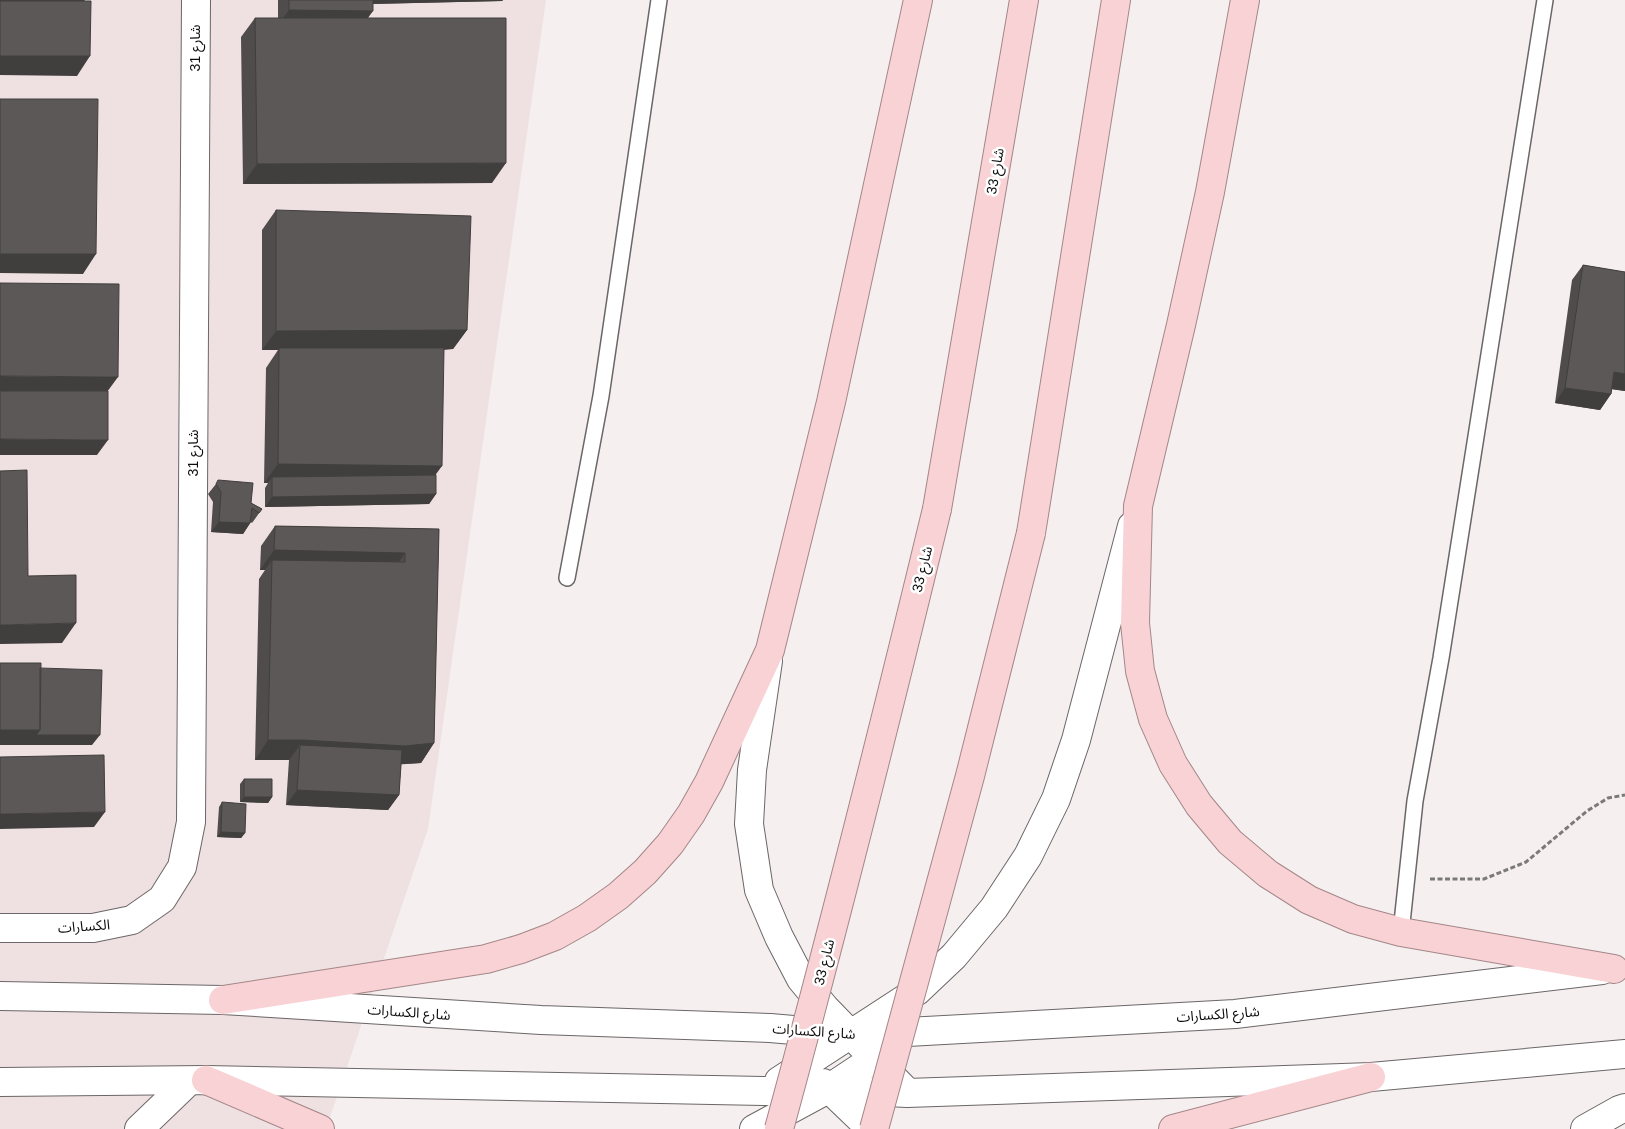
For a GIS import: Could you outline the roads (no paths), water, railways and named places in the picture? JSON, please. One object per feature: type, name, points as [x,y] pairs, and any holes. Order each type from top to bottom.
[{"type":"highway","points":[[223,1000],[486,959],[547,939],[587,918],[618,896],[645,872],[670,844],[691,814],[709,782],[770,650],[830,402],[918,0]]},
{"type":"highway","name":"شارع 33","points":[[779,1129],[879,750],[937,509],[1024,0]]},
{"type":"highway","points":[[874,1129],[970,776],[1031,532],[1116,0]]},
{"type":"highway","points":[[1245,0],[1210,192],[1138,506],[1135,623],[1140,672],[1153,719],[1173,764],[1198,805],[1230,842],[1268,874],[1309,900],[1344,915],[1401,932],[1619,968]]},
{"type":"highway","points":[[1173,1129],[1371,1076]]},
{"type":"highway","points":[[198,1081],[320,1129]]},
{"type":"street","name":"شارع 31","points":[[162,899],[182,867],[191,822],[196,0]]},
{"type":"street","points":[[764,1091],[917,991],[954,956],[994,908],[1028,856],[1056,799],[1076,740],[1138,506]]},
{"type":"street","points":[[770,650],[752,770],[749,824],[759,890],[779,937],[801,979],[825,1008],[908,1093]]},
{"type":"street","name":"الكسارات","points":[[0,928],[93,928],[132,920],[162,899]]},
{"type":"street","name":"شارع الكسارات","points":[[0,996],[223,1000],[540,1020],[770,1028],[852,1035],[1235,1014],[1619,968]]},
{"type":"street","points":[[770,1028],[828,1089],[871,1129]]},
{"type":"street","points":[[754,1129],[828,1089],[916,1030]]},
{"type":"street","points":[[0,1082],[198,1081],[764,1091],[828,1089],[908,1093],[1371,1076],[1625,1054]]},
{"type":"street","points":[[139,1129],[198,1081]]},
{"type":"street","points":[[1585,1129],[1625,1108]]},
{"type":"lane","points":[[567,578],[601,396],[659,0]]},
{"type":"lane","points":[[1401,932],[1415,801],[1441,658],[1545,0]]}]
